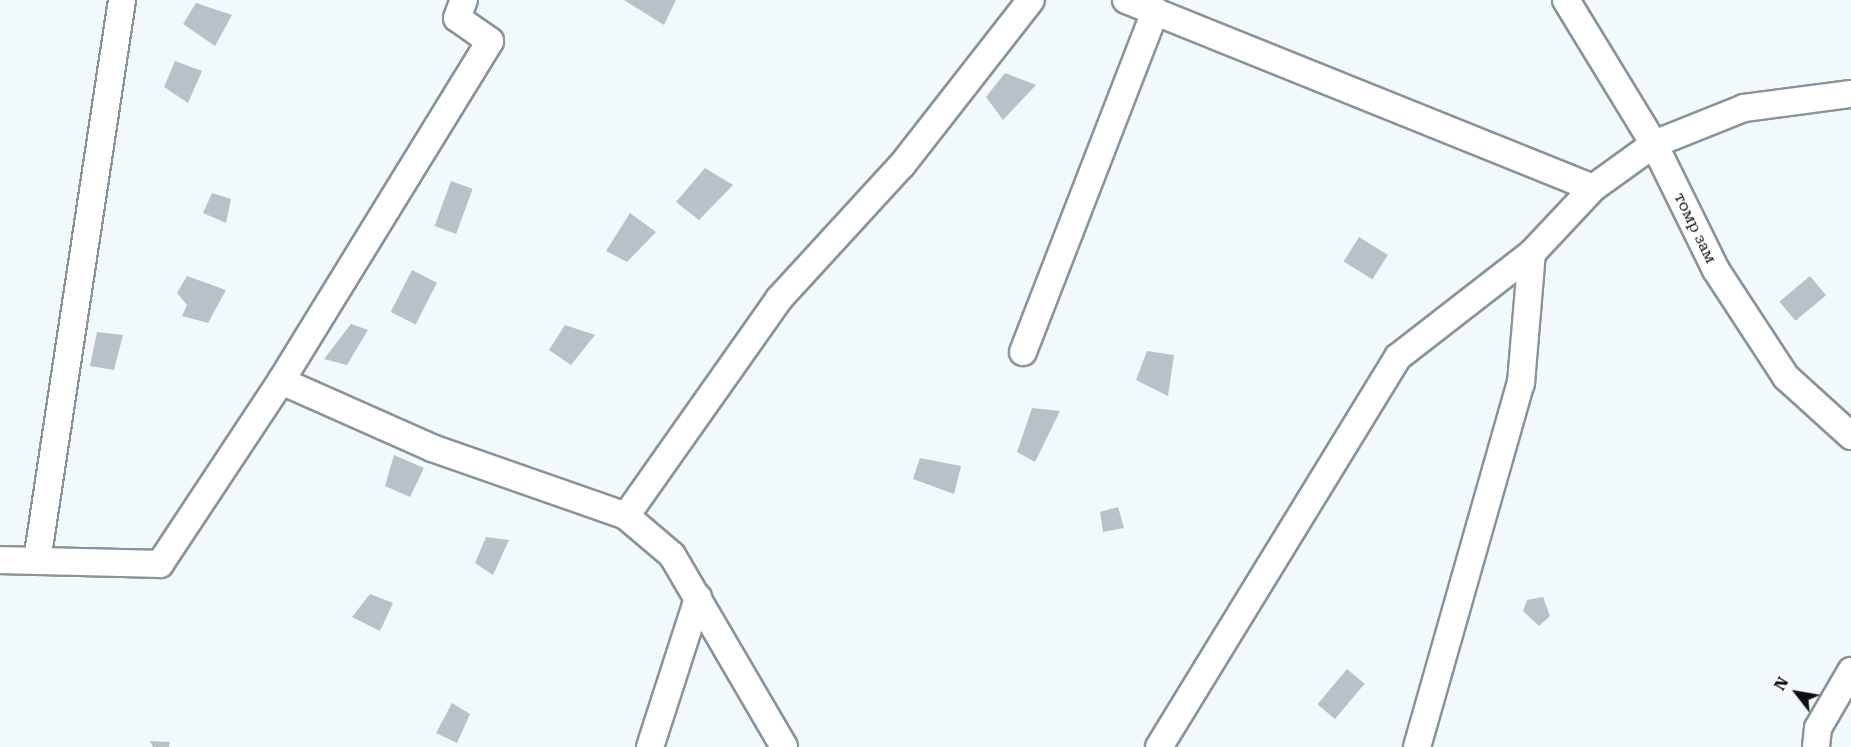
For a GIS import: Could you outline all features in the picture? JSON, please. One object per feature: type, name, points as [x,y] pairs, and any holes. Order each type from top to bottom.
[{"type":"street","points":[[37,561],[123,0]]},
{"type":"street","points":[[0,560],[160,564],[281,381],[490,41],[457,18],[464,0]]},
{"type":"street","points":[[626,516],[779,299],[902,165],[1031,0]]},
{"type":"street","points":[[1126,0],[1593,188]]},
{"type":"street","name":"томр зам","points":[[1566,0],[1654,144],[1716,270],[1786,377],[1851,436]]},
{"type":"street","points":[[1023,352],[1155,11]]},
{"type":"street","points":[[1159,747],[1398,357],[1532,253],[1593,188],[1654,144],[1744,108],[1851,94]]},
{"type":"street","points":[[1417,747],[1521,383],[1532,253]]},
{"type":"street","points":[[281,381],[432,448],[626,516],[672,555],[784,747]]},
{"type":"street","points":[[650,747],[698,598]]},
{"type":"street","points":[[1816,747],[1818,728],[1851,671]]},
{"type":"building","points":[[624,0],[676,0],[664,25]]},
{"type":"building","points":[[196,3],[232,15],[215,46],[183,24]]},
{"type":"building","points":[[175,61],[202,71],[188,103],[164,87]]},
{"type":"building","points":[[1005,73],[1036,85],[1003,120],[986,97]]},
{"type":"building","points":[[705,168],[733,185],[699,220],[676,202]]},
{"type":"building","points":[[451,181],[473,189],[456,234],[435,226]]},
{"type":"building","points":[[212,193],[231,199],[226,223],[203,213]]},
{"type":"building","points":[[630,213],[656,232],[627,262],[606,251]]},
{"type":"building","points":[[1359,237],[1388,255],[1372,280],[1344,262]]},
{"type":"building","points":[[412,270],[437,283],[416,325],[391,312]]},
{"type":"building","points":[[187,276],[226,290],[208,323],[182,316],[187,305],[177,293]]},
{"type":"building","points":[[1810,276],[1826,295],[1795,321],[1779,302]]},
{"type":"building","points":[[351,324],[368,330],[347,365],[324,359]]},
{"type":"building","points":[[565,325],[595,335],[571,365],[549,350]]},
{"type":"building","points":[[97,332],[123,335],[114,370],[90,366]]},
{"type":"building","points":[[1147,351],[1174,355],[1168,396],[1136,380]]},
{"type":"building","points":[[1032,408],[1060,411],[1035,462],[1017,452]]},
{"type":"building","points":[[394,455],[424,468],[410,497],[385,486]]},
{"type":"building","points":[[920,458],[961,466],[954,494],[913,479]]},
{"type":"building","points":[[1118,507],[1124,528],[1103,532],[1100,512]]},
{"type":"building","points":[[486,537],[509,540],[493,575],[475,563]]},
{"type":"building","points":[[370,594],[393,603],[380,631],[352,617]]},
{"type":"building","points":[[1543,597],[1550,616],[1539,626],[1523,611],[1527,600]]},
{"type":"building","points":[[1347,669],[1365,684],[1335,719],[1317,704]]},
{"type":"building","points":[[452,703],[470,714],[457,743],[436,733]]},
{"type":"building","points":[[150,741],[170,742],[169,747],[153,747]]}]
